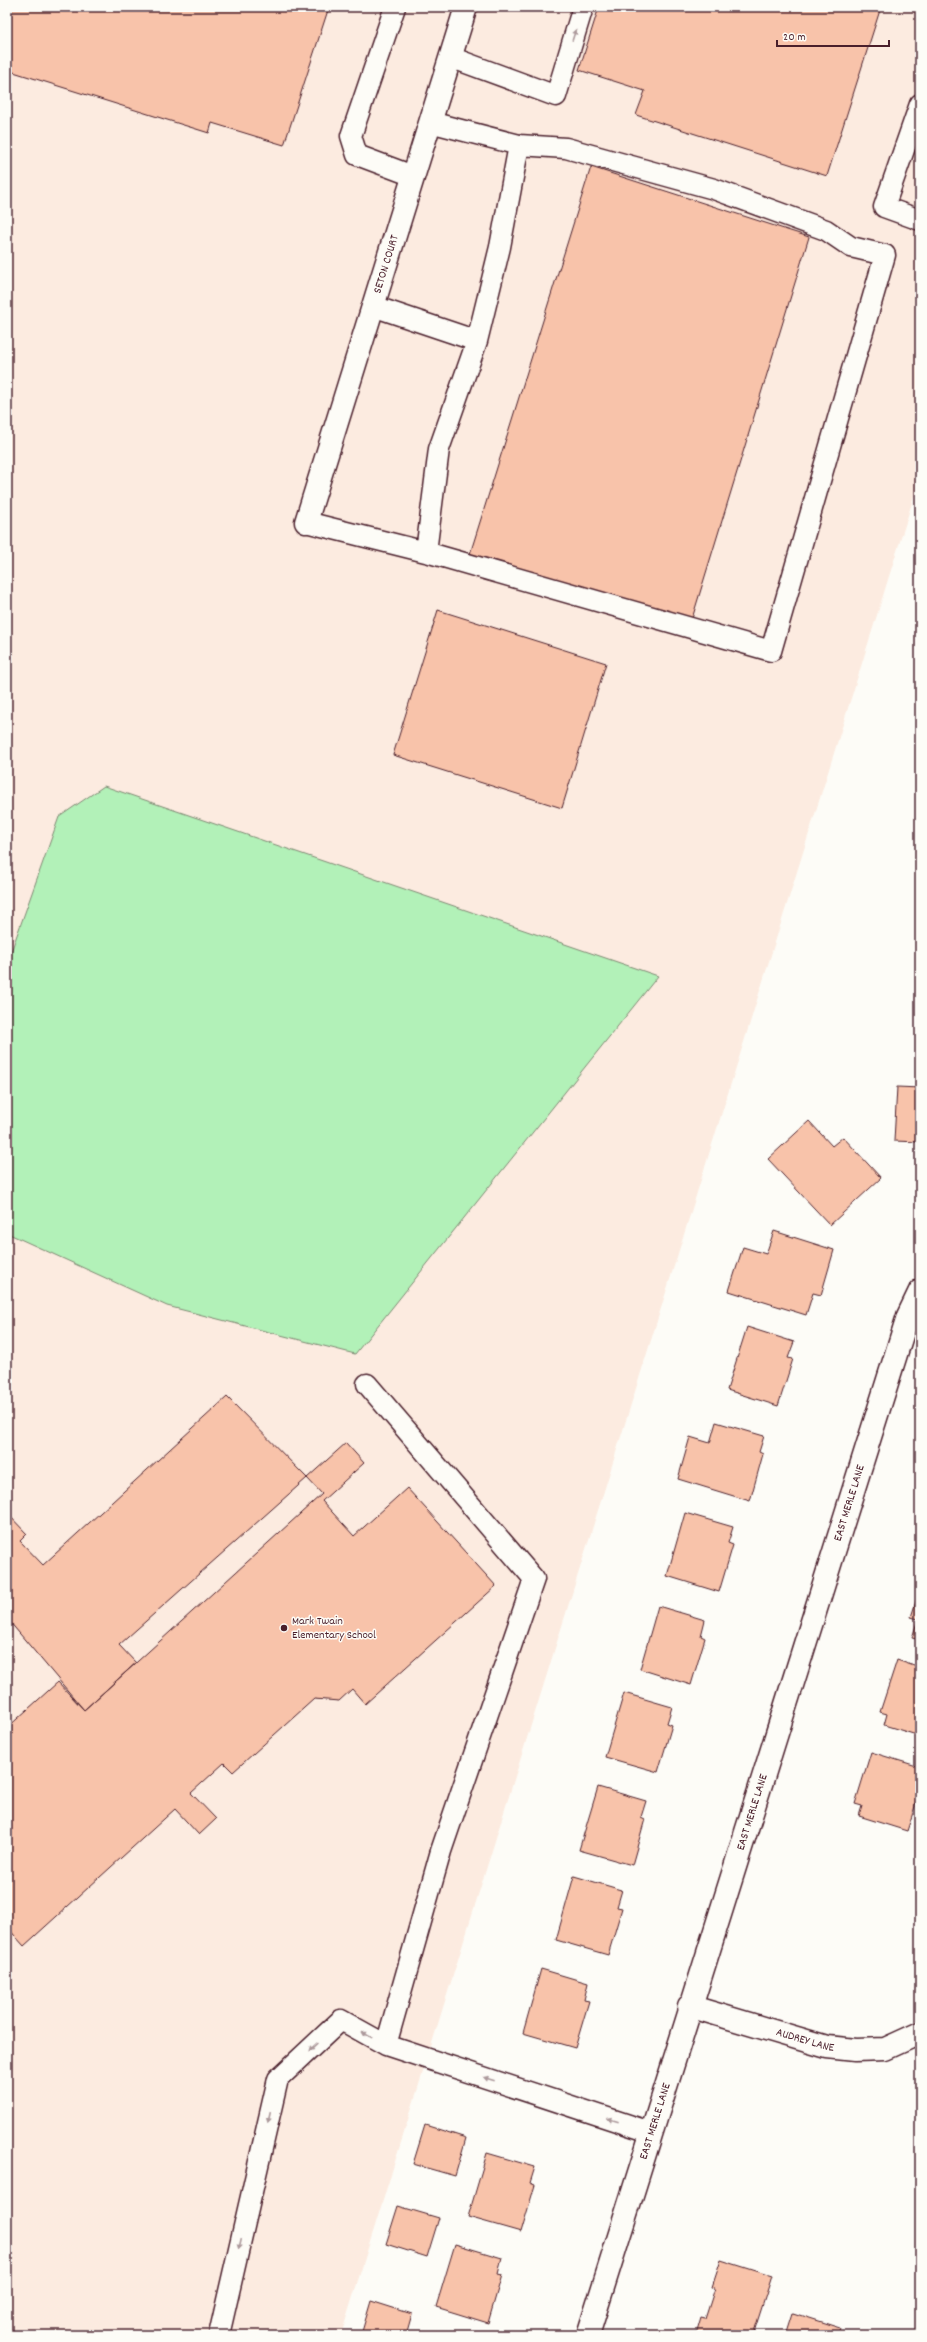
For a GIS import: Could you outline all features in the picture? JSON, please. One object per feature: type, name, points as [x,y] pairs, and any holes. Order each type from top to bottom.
[{"type":"street","name":"SETON COURT","points":[[306,522],[466,7]]},
{"type":"street","name":"EAST MERLE LANE","points":[[588,2335],[689,2006],[908,1316],[920,1290]]},
{"type":"street","name":"AUDREY LANE","points":[[689,2006],[827,2047],[855,2050],[885,2049],[920,2033]]},
{"type":"lane","points":[[395,7],[350,136],[357,155],[413,176]]},
{"type":"lane","points":[[450,57],[556,96],[583,7]]},
{"type":"lane","points":[[920,104],[884,207],[920,220]]},
{"type":"lane","points":[[306,522],[426,552],[771,652],[885,255],[851,247],[826,230],[714,189],[566,148],[519,145],[430,122]]},
{"type":"lane","points":[[426,552],[439,449],[477,341],[500,247],[519,145]]},
{"type":"lane","points":[[373,306],[477,341]]},
{"type":"lane","points":[[367,1384],[534,1579],[441,1851],[386,2045]]},
{"type":"lane","points":[[220,2335],[278,2079],[341,2020],[386,2045],[650,2132]]},
{"type":"shaded area","points":[[7,7],[920,7],[920,477],[341,2335],[7,2335]]},
{"type":"green space","points":[[104,786],[658,976],[355,1354],[167,1306],[7,1233],[7,963],[59,817]]},
{"type":"building","points":[[7,7],[329,7],[284,145],[212,123],[209,133],[7,70]]},
{"type":"building","points":[[599,7],[881,7],[827,176],[636,115],[645,91],[579,70]]},
{"type":"building","points":[[591,167],[809,237],[691,622],[470,554]]},
{"type":"building","points":[[438,610],[606,663],[562,808],[393,755]]},
{"type":"building","points":[[897,1087],[920,1088],[920,1142],[894,1141]]},
{"type":"building","points":[[809,1121],[832,1146],[843,1137],[881,1178],[830,1225],[768,1159]]},
{"type":"building","points":[[774,1231],[834,1250],[821,1295],[813,1293],[806,1315],[729,1291],[743,1247],[766,1254]]},
{"type":"building","points":[[747,1327],[794,1342],[788,1358],[793,1359],[778,1406],[727,1390]]},
{"type":"building","points":[[227,1397],[307,1478],[119,1645],[136,1663],[84,1710],[9,1621],[7,1623],[7,1513],[27,1534],[20,1541],[43,1565]]},
{"type":"building","points":[[716,1422],[764,1436],[759,1452],[763,1454],[750,1501],[678,1479],[690,1437],[710,1443]]},
{"type":"building","points":[[346,1443],[364,1463],[322,1501],[354,1536],[407,1488],[496,1586],[365,1704],[352,1689],[339,1701],[314,1699],[233,1772],[224,1763],[191,1793],[216,1819],[199,1835],[175,1809],[24,1946],[7,1927],[7,1728],[58,1682],[84,1710],[322,1494],[307,1478]]},
{"type":"building","points":[[685,1513],[733,1527],[728,1543],[733,1545],[719,1592],[667,1576]]},
{"type":"building","points":[[920,1589],[920,1640],[912,1638],[918,1619],[911,1617]]},
{"type":"building","points":[[658,1606],[705,1620],[701,1636],[705,1638],[691,1685],[640,1669]]},
{"type":"building","points":[[897,1660],[920,1668],[920,1736],[884,1725],[887,1714],[880,1712]]},
{"type":"building","points":[[624,1693],[672,1707],[667,1723],[672,1725],[658,1772],[605,1757]]},
{"type":"building","points":[[871,1752],[920,1767],[920,1791],[907,1831],[859,1816],[862,1806],[855,1804]]},
{"type":"building","points":[[598,1787],[646,1801],[641,1817],[645,1819],[632,1865],[579,1850]]},
{"type":"building","points":[[574,1876],[622,1890],[617,1907],[622,1908],[608,1955],[556,1940]]},
{"type":"building","points":[[541,1969],[588,1983],[584,2000],[589,2001],[575,2048],[523,2033]]},
{"type":"building","points":[[425,2125],[466,2138],[455,2176],[413,2164]]},
{"type":"building","points":[[487,2153],[535,2167],[530,2183],[535,2185],[521,2232],[468,2217]]},
{"type":"building","points":[[398,2206],[439,2218],[427,2257],[386,2244]]},
{"type":"building","points":[[455,2244],[502,2258],[498,2274],[502,2275],[488,2323],[436,2307]]},
{"type":"building","points":[[721,2260],[772,2276],[753,2335],[696,2335],[701,2318],[705,2319],[715,2288],[712,2287]]},
{"type":"building","points":[[371,2301],[412,2314],[406,2335],[361,2335]]},
{"type":"building","points":[[793,2313],[840,2328],[837,2335],[786,2335]]},
{"type":"place","name":"Mark Twain Elementary School","points":[[284,1628]]}]
